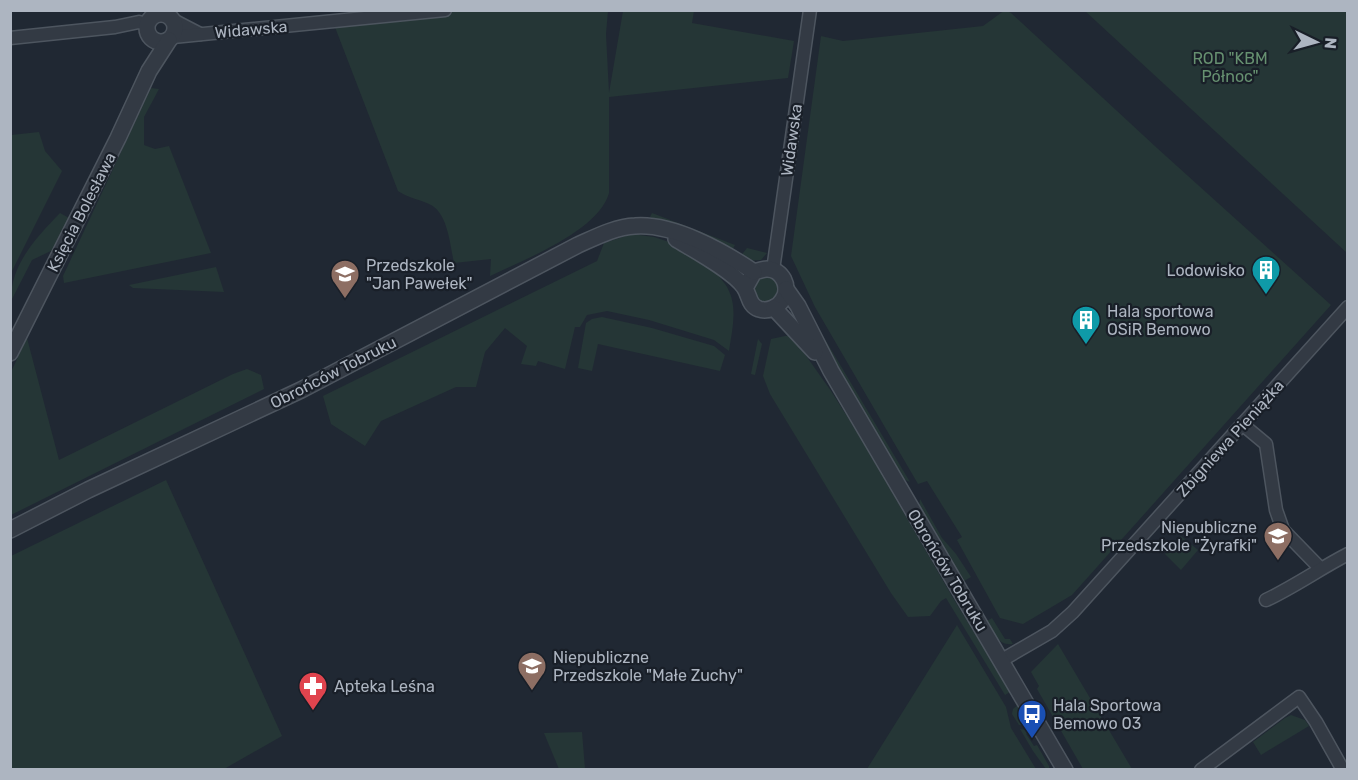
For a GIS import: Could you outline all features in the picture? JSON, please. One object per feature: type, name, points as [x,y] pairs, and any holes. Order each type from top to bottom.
[{"type":"street","name":"Widawska","points":[[10,38],[115,27],[139,22],[158,42],[200,34],[445,10]]},
{"type":"street","name":"Widawska","points":[[773,270],[810,10]]},
{"type":"street","name":"Widawska","points":[[148,30],[153,16],[167,15],[200,34]]},
{"type":"street","points":[[167,15],[175,30],[171,38]]},
{"type":"street","name":"Księcia Bolesława","points":[[148,30],[149,70]]},
{"type":"street","name":"Księcia Bolesława","points":[[10,352],[118,138],[149,70],[171,38]]},
{"type":"street","name":"Obrońców Tobruku","points":[[10,530],[131,469],[301,390],[578,245],[610,231],[635,226],[658,228],[700,240],[753,272]]},
{"type":"street","points":[[658,228],[727,273],[746,293],[752,304],[759,309],[774,308],[785,297],[785,281],[773,270],[753,272],[747,282],[746,293]]},
{"type":"street","name":"Obrońców Tobruku","points":[[786,289],[798,306],[831,371],[1065,770]]},
{"type":"street","name":"Zbigniewa Pieniążka","points":[[1002,660],[1052,631],[1073,612],[1347,307]]},
{"type":"street","name":"Obrońców Tobruku","points":[[774,308],[791,324],[831,371]]},
{"type":"street","points":[[1242,424],[1266,444],[1276,510],[1283,530],[1320,568]]},
{"type":"street","points":[[1266,600],[1291,588],[1320,568],[1347,554]]},
{"type":"street","points":[[1201,770],[1299,697],[1343,770]]},
{"type":"green space","points":[[445,10],[608,11],[606,34],[609,93],[623,11],[694,11],[692,23],[794,41],[788,78],[609,97],[609,193],[602,207],[576,232],[540,253],[490,276],[491,259],[454,263],[447,230],[440,214],[429,204],[398,191],[333,22]]},
{"type":"green space","points":[[1005,10],[1011,13],[1331,305],[1072,595],[1023,624],[1000,618],[957,540],[962,537],[927,481],[918,484],[815,307],[791,256],[821,36],[843,41],[983,26]]},
{"type":"green space","name":"ROD \"KBM Północ\"","points":[[1085,11],[1347,11],[1347,253]]},
{"type":"green space","points":[[151,88],[159,89],[144,117],[144,145],[155,149],[169,146],[211,253],[64,283],[63,276]]},
{"type":"green space","points":[[39,132],[45,151],[62,171],[11,273],[11,135]]},
{"type":"green space","points":[[60,213],[69,218],[53,250],[32,260],[11,301],[15,276],[26,253]]},
{"type":"green space","points":[[652,213],[735,245],[731,252],[710,240],[650,217]]},
{"type":"green space","points":[[632,234],[654,237],[678,245],[718,273],[728,289],[733,304],[729,351],[714,340],[649,320],[607,311],[587,315],[580,327],[575,327],[565,369],[538,361],[536,366],[521,364],[527,346],[505,328],[485,352],[476,387],[456,387],[381,421],[365,446],[331,424],[323,396],[597,261],[604,243]]},
{"type":"green space","points":[[747,248],[767,253],[761,260],[746,261],[739,258]]},
{"type":"green space","points":[[216,267],[224,292],[133,288],[129,285]]},
{"type":"green space","points":[[766,277],[775,281],[779,290],[775,299],[766,303],[757,299],[753,290],[757,281]]},
{"type":"green space","points":[[811,316],[910,482],[903,479],[808,317]]},
{"type":"green space","points":[[602,317],[652,328],[714,346],[725,355],[720,371],[598,344],[592,371],[578,368],[586,323]]},
{"type":"green space","points":[[792,336],[857,432],[1010,692],[1005,695],[946,598],[930,616],[908,617],[891,593],[770,394],[763,376],[771,339]]},
{"type":"green space","points":[[27,338],[59,460],[247,369],[261,375],[264,389],[11,515],[11,372]]},
{"type":"green space","points":[[758,339],[762,344],[755,375],[751,374]]},
{"type":"green space","points":[[166,480],[282,736],[224,769],[11,769],[11,556]]},
{"type":"green space","points":[[920,499],[942,538],[971,577],[964,581],[919,507]]},
{"type":"green space","points":[[1181,536],[1198,550],[1181,570],[1165,554]]},
{"type":"green space","points":[[992,618],[1005,639],[1010,639],[1013,644],[1004,643],[997,638],[987,621]]},
{"type":"green space","points":[[957,625],[1006,707],[1011,728],[1036,769],[867,769]]},
{"type":"green space","points":[[1058,644],[1132,769],[1083,769],[1037,689],[1039,686],[1031,672]]},
{"type":"green space","points":[[1018,705],[1029,724],[1026,726],[1019,725],[1012,714],[1013,709]]},
{"type":"green space","points":[[1291,715],[1305,720],[1309,726],[1261,755],[1253,742]]},
{"type":"green space","points":[[1020,729],[1027,730],[1026,734],[1034,746],[1037,745],[1049,769],[1046,769]]},
{"type":"green space","points":[[582,732],[585,769],[559,769],[544,733]]},
{"type":"place","name":"Lodowisko","points":[[1266,296]]},
{"type":"place","name":"Przedszkole \"Jan Pawełek\"","points":[[345,300]]},
{"type":"place","name":"Hala sportowa OSiR Bemowo","points":[[1086,346]]},
{"type":"place","name":"Niepubliczne Przedszkole \"Żyrafki\"","points":[[1278,562]]},
{"type":"place","name":"Niepubliczne Przedszkole \"Małe Zuchy\"","points":[[532,692]]},
{"type":"place","name":"Apteka Leśna","points":[[313,712]]},
{"type":"place","name":"Hala Sportowa Bemowo 03","points":[[1032,740]]}]
